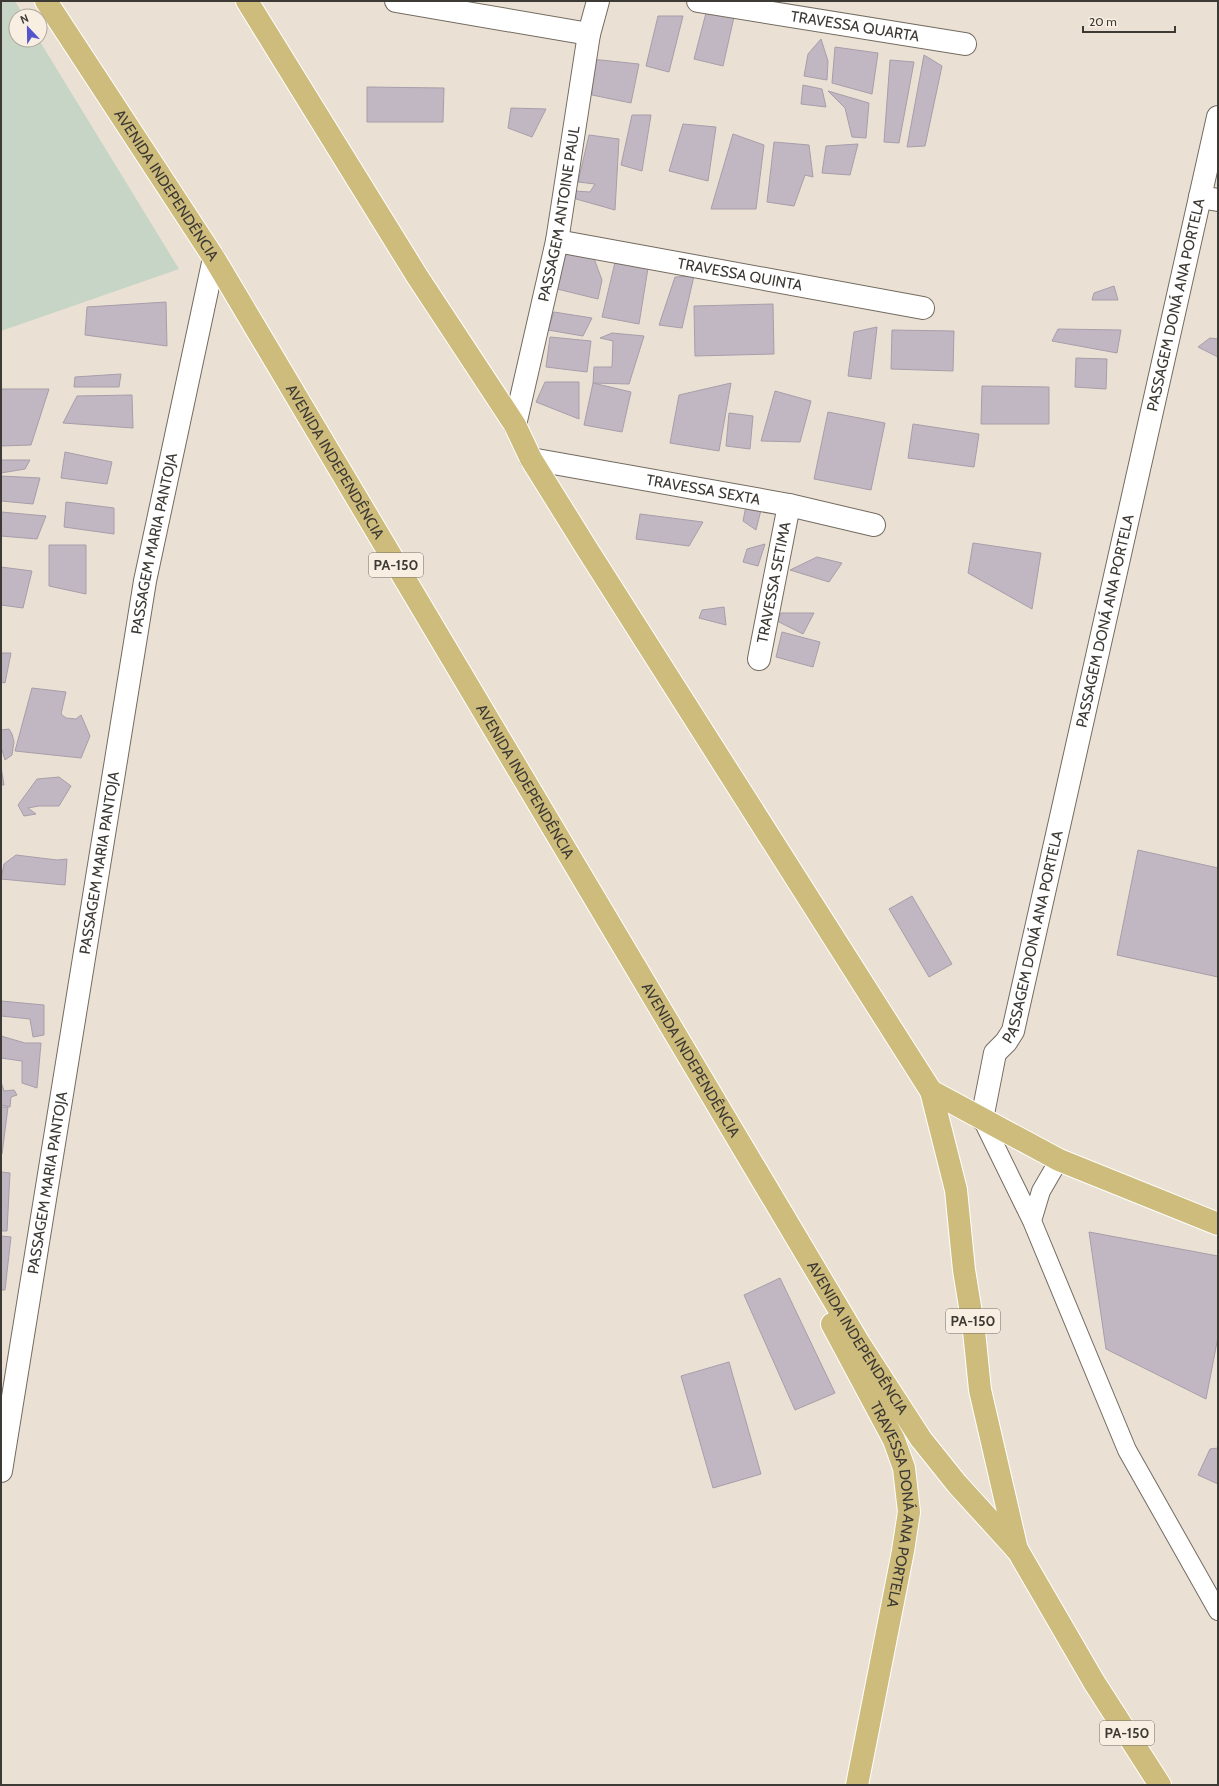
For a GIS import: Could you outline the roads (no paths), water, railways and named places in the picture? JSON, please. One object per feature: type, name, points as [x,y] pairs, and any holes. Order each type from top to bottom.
[{"type":"main road","name":"AVENIDA INDEPENDÊNCIA","points":[[46,1],[214,258],[859,1343],[921,1439],[957,1484],[1018,1551],[1094,1682],[1160,1785]]},
{"type":"main road","name":"AVENIDA INDEPENDÊNCIA","points":[[247,1],[417,276],[515,425],[531,459],[931,1091],[956,1190],[964,1270],[974,1331],[980,1390],[1018,1551]]},
{"type":"main road","name":"AVENIDA INDEPENDÊNCIA","points":[[931,1091],[1059,1160],[1218,1224]]},
{"type":"main road","name":"TRAVESSA DONÁ ANA PORTELA","points":[[735,1136],[848,1355],[894,1440],[904,1468],[909,1512],[903,1551],[857,1785]]},
{"type":"street","points":[[396,1],[589,34]]},
{"type":"street","name":"PASSAGEM ANTOINE PAUL","points":[[515,425],[557,242],[589,34],[598,1]]},
{"type":"street","name":"TRAVESSA QUARTA","points":[[698,1],[965,44]]},
{"type":"street","name":"PASSAGEM DONÁ ANA PORTELA","points":[[982,1119],[995,1053],[1006,1042],[1013,1031],[1209,198],[1218,117]]},
{"type":"street","name":"TRAVESSA QUINTA","points":[[557,242],[923,308]]},
{"type":"street","name":"PASSAGEM MARIA PANTOJA","points":[[1,1471],[145,581],[214,258]]},
{"type":"street","name":"TRAVESSA SEXTA","points":[[531,459],[789,505],[874,525]]},
{"type":"street","name":"TRAVESSA SETIMA","points":[[759,659],[789,505]]},
{"type":"lane","points":[[982,1119],[1032,1220],[1127,1450],[1218,1611]]},
{"type":"lane","points":[[1032,1220],[1041,1191],[1059,1160]]}]
